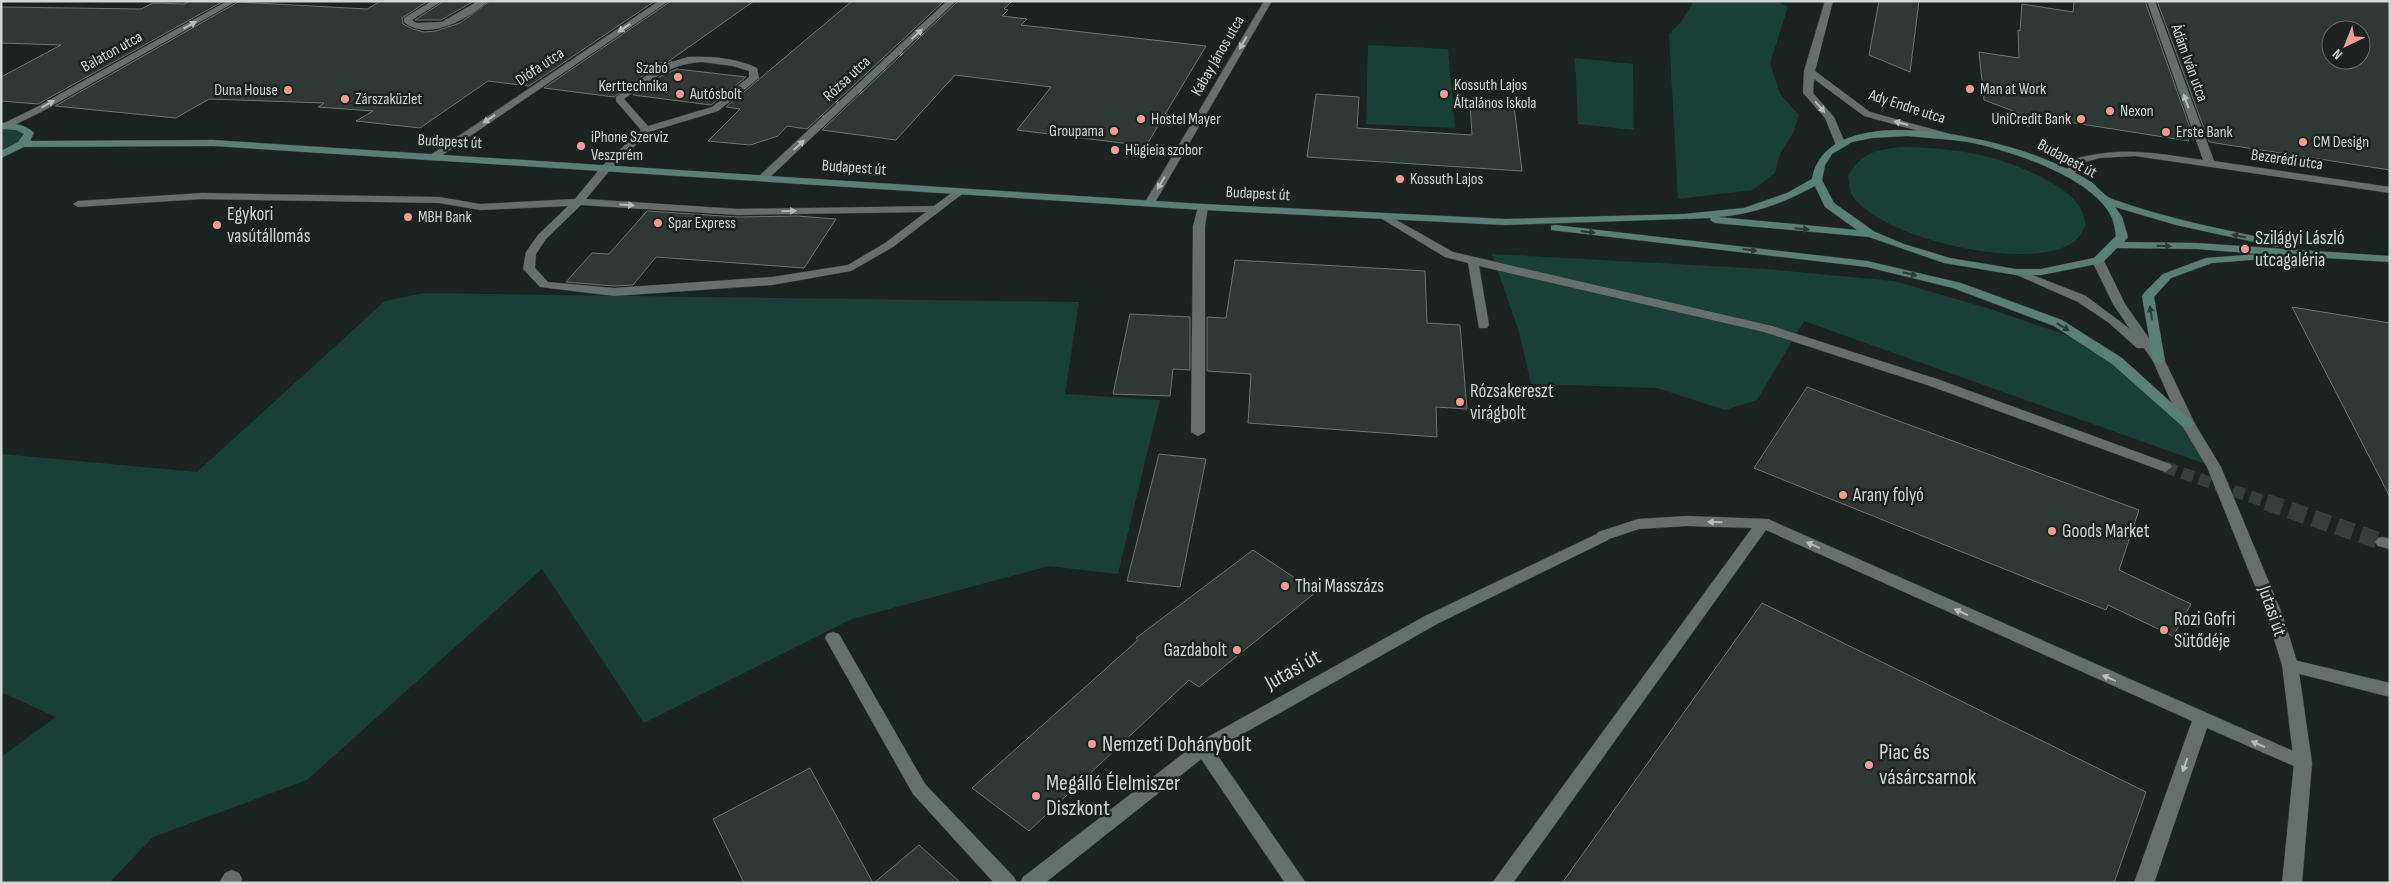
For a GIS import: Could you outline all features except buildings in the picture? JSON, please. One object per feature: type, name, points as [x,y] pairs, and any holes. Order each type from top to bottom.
[{"type":"main road","points":[[3,126],[16,127],[29,133],[22,144]]},
{"type":"main road","name":"Budapest út","points":[[1840,143],[1872,136],[1907,133],[1947,136],[2030,156],[2069,174],[2105,200],[2121,225],[2122,237],[2116,245]]},
{"type":"main road","name":"Budapest út","points":[[1,155],[22,144],[213,143],[1203,208],[1505,222],[1684,217],[1746,211],[1791,195],[1817,180],[1830,205],[1871,234],[1900,246],[1948,261],[2016,272],[2041,272],[2098,261]]},
{"type":"main road","points":[[1817,180],[1822,160],[1840,143]]},
{"type":"main road","points":[[2105,200],[2180,223],[2321,254]]},
{"type":"main road","name":"Budapest út","points":[[1684,217],[1871,234]]},
{"type":"main road","points":[[1505,222],[1867,264],[1958,285],[2058,323],[2117,361],[2188,424]]},
{"type":"main road","points":[[2098,261],[2116,245],[2197,246],[2390,259]]},
{"type":"main road","points":[[2159,361],[2148,296],[2167,276],[2210,260],[2321,254]]},
{"type":"street","name":"Balaton utca","points":[[3,126],[38,110],[232,1]]},
{"type":"street","points":[[438,1],[407,20],[414,26],[433,27],[447,25],[484,1]]},
{"type":"street","name":"Diófa utca","points":[[431,158],[665,1]]},
{"type":"street","name":"Rózsa utca","points":[[763,178],[952,1]]},
{"type":"street","name":"Kabay János utca","points":[[1149,204],[1268,1]]},
{"type":"street","points":[[1829,1],[1818,34],[1809,71],[1808,92],[1829,118],[1840,143]]},
{"type":"street","name":"Ádám Iván utca","points":[[2150,1],[2209,163]]},
{"type":"street","points":[[646,130],[619,100],[669,64],[682,59],[699,58],[745,65],[754,70],[754,78],[715,109],[646,130],[606,168],[578,202],[542,237],[530,254],[528,269],[544,285],[614,292],[772,281],[851,268],[889,245],[935,209],[962,191]]},
{"type":"street","name":"Ady Endre utca","points":[[1809,71],[1867,114],[1947,136]]},
{"type":"street","name":"Bezerédi utca","points":[[2069,174],[2077,161],[2100,155],[2135,153],[2390,190]]},
{"type":"street","points":[[78,204],[202,196],[439,200],[480,208],[578,202],[738,212],[935,209]]},
{"type":"street","points":[[1198,432],[1199,235],[1203,208]]},
{"type":"street","points":[[1386,217],[1449,255],[1768,328],[1934,382],[2165,467]]},
{"type":"street","points":[[1473,261],[1483,325]]},
{"type":"street","name":"Jutasi út","points":[[2098,261],[2119,304],[2159,361],[2188,424],[2214,467],[2255,563],[2275,616],[2290,665],[2303,764],[2292,883]]},
{"type":"street","name":"Jutasi út","points":[[2016,272],[2082,299],[2113,320],[2159,361]]},
{"type":"street","name":"Jutasi út","points":[[1030,883],[1203,748],[1431,620],[1603,536],[1638,524],[1687,521],[1763,523]]},
{"type":"street","points":[[1502,883],[1763,523],[2303,764]]},
{"type":"street","points":[[833,638],[919,789],[1007,883]]},
{"type":"street","points":[[2290,665],[2390,690]]},
{"type":"street","points":[[2144,883],[2201,719]]},
{"type":"street","points":[[1203,748],[1296,883]]},
{"type":"green space","points":[[1694,1],[1776,1],[1788,7],[1770,63],[1780,94],[1799,115],[1793,133],[1780,154],[1775,173],[1753,190],[1678,199],[1669,34],[1681,22]]},
{"type":"green space","points":[[1368,45],[1448,49],[1455,128],[1366,124]]},
{"type":"green space","points":[[1575,58],[1633,64],[1634,130],[1578,124]]},
{"type":"green space","points":[[1,126],[25,129],[28,138],[1,155]]},
{"type":"green space","points":[[1902,147],[1940,149],[1975,154],[2009,163],[2026,170],[2043,178],[2073,198],[2081,209],[2086,225],[2075,241],[2055,250],[2026,254],[1993,253],[1958,247],[1924,238],[1893,225],[1868,211],[1852,195],[1848,176],[1864,157],[1884,149]]},
{"type":"green space","points":[[1492,254],[1766,269],[1894,281],[1987,308],[2087,342],[2157,396],[2214,467],[1804,321],[1757,400],[1725,410],[1657,388],[1531,384],[1519,332]]},
{"type":"green space","points":[[424,293],[1079,302],[1065,394],[1160,400],[1118,574],[1049,566],[852,619],[644,723],[542,569],[307,780],[153,837],[109,883],[1,883],[1,757],[56,717],[1,692],[1,454],[197,472],[385,301]]},
{"type":"tunnel","points":[[2165,467],[2269,503]]},
{"type":"tunnel","points":[[2266,502],[2383,542]]},
{"type":"place","name":"Szabó Kerttechnika","points":[[678,77]]},
{"type":"place","name":"Man at Work","points":[[1970,89]]},
{"type":"place","name":"Duna House","points":[[288,90]]},
{"type":"place","name":"Autósbolt","points":[[680,94]]},
{"type":"place","name":"Kossuth Lajos Általános Iskola","points":[[1444,94]]},
{"type":"place","name":"Zárszaküzlet","points":[[345,99]]},
{"type":"place","name":"Nexon","points":[[2110,111]]},
{"type":"place","name":"Hostel Mayer","points":[[1141,119]]},
{"type":"place","name":"UniCredit Bank","points":[[2081,119]]},
{"type":"place","name":"Groupama","points":[[1114,131]]},
{"type":"place","name":"Erste Bank","points":[[2166,132]]},
{"type":"place","name":"CM Design","points":[[2303,142]]},
{"type":"place","name":"iPhone Szerviz Veszprém","points":[[581,146]]},
{"type":"place","name":"Hügieia szobor","points":[[1115,150]]},
{"type":"place","name":"Kossuth Lajos","points":[[1400,179]]},
{"type":"place","name":"MBH Bank","points":[[408,217]]},
{"type":"place","name":"Spar Express","points":[[658,223]]},
{"type":"place","name":"Egykori vasútállomás","points":[[217,225]]},
{"type":"place","name":"Szilágyi László utcagaléria","points":[[2245,249]]},
{"type":"place","name":"Rózsakereszt virágbolt","points":[[1460,402]]},
{"type":"place","name":"Arany folyó","points":[[1843,495]]},
{"type":"place","name":"Goods Market","points":[[2052,531]]},
{"type":"place","name":"Thai Masszázs","points":[[1285,586]]},
{"type":"place","name":"Rozi Gofri Sütődéje","points":[[2164,630]]},
{"type":"place","name":"Gazdabolt","points":[[1237,650]]},
{"type":"place","name":"Nemzeti Dohánybolt","points":[[1092,744]]},
{"type":"place","name":"Piac és vásárcsarnok","points":[[1869,765]]},
{"type":"place","name":"Megálló Élelmiszer Diszkont","points":[[1036,796]]}]
